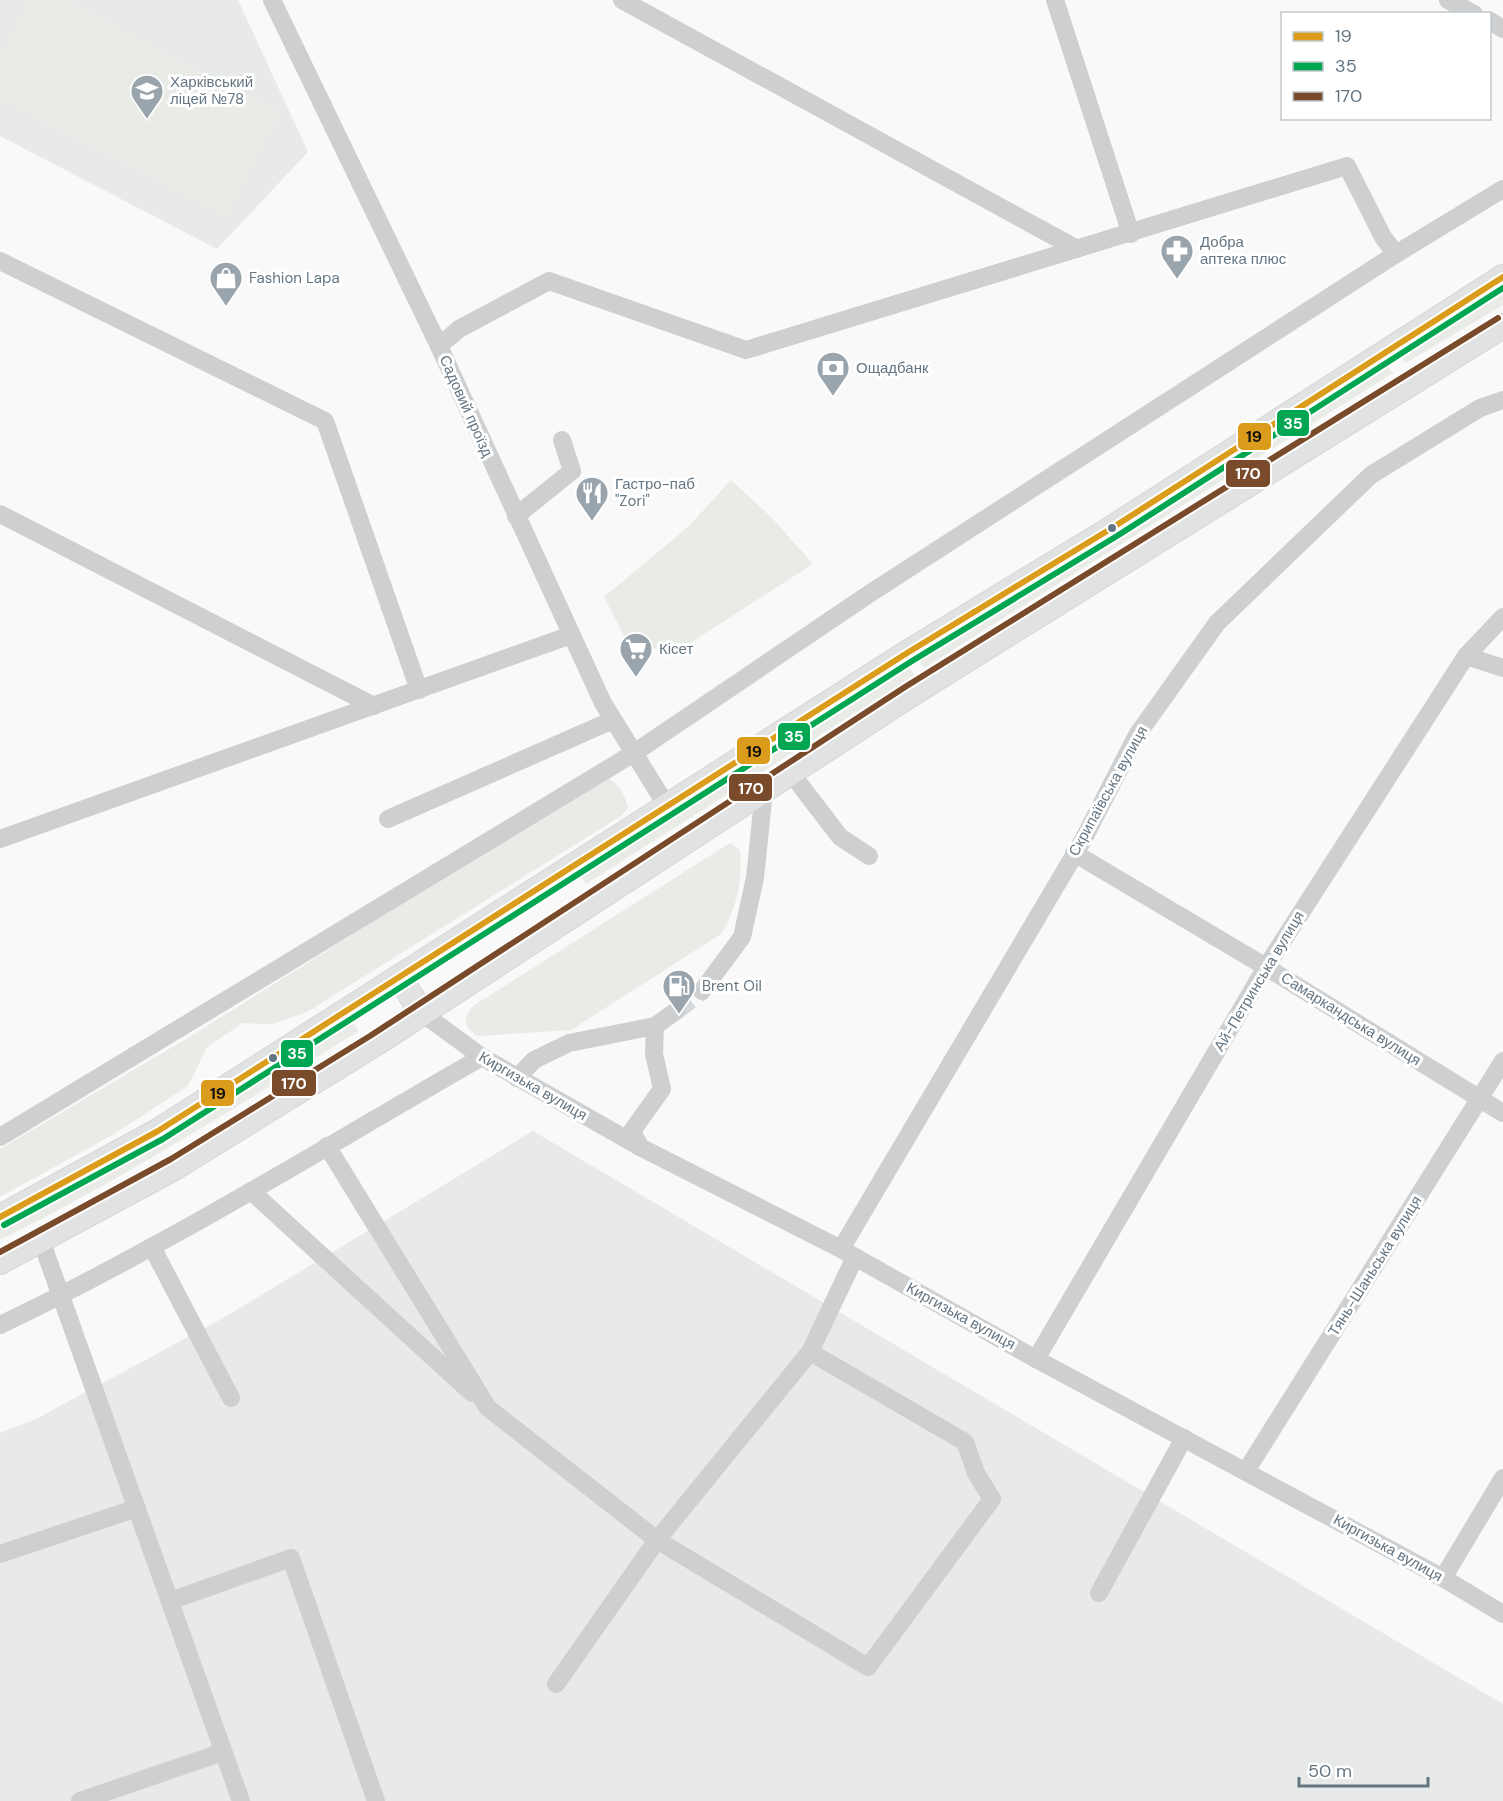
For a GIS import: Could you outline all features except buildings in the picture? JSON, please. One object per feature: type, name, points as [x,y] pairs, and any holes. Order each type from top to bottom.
[{"type":"main road","points":[[0,1217],[158,1131],[668,808],[907,653],[1112,528],[1503,277]]},
{"type":"main road","points":[[0,1262],[176,1167],[422,1013],[910,695],[1503,326]]},
{"type":"main road","points":[[560,875],[582,907]]},
{"type":"main road","points":[[399,977],[422,1013]]},
{"type":"street","name":"Садовий проїзд","points":[[272,0],[439,346],[571,635],[613,720],[668,808]]},
{"type":"street","points":[[622,0],[1077,249]]},
{"type":"street","points":[[1056,0],[1131,234]]},
{"type":"street","points":[[1448,0],[1470,12]]},
{"type":"street","points":[[439,346],[459,329],[549,281],[746,350],[1347,166],[1383,237],[1396,254]]},
{"type":"street","points":[[0,1137],[634,753],[869,594],[1396,254],[1503,189]]},
{"type":"street","points":[[0,261],[325,421],[419,690]]},
{"type":"street","name":"Скрипаївська вулиця","points":[[556,1684],[657,1540],[810,1352],[848,1253],[1074,853],[1137,735],[1217,622],[1371,474],[1479,408],[1503,400]]},
{"type":"street","points":[[516,516],[572,471],[562,440]]},
{"type":"street","points":[[0,514],[374,706]]},
{"type":"street","name":"Ай-Петринська вулиця","points":[[1036,1359],[1266,967],[1466,656],[1503,617]]},
{"type":"street","points":[[0,839],[571,635]]},
{"type":"street","points":[[1466,656],[1503,668]]},
{"type":"street","points":[[388,819],[613,720]]},
{"type":"street","points":[[790,773],[840,837],[868,856]]},
{"type":"street","points":[[702,991],[742,937],[755,878],[764,790]]},
{"type":"street","name":"Самаркандська вулиця","points":[[1074,853],[1266,967],[1503,1113]]},
{"type":"street","points":[[517,1078],[534,1060],[569,1043],[655,1026],[676,1011]]},
{"type":"street","name":"Киргизька вулиця","points":[[422,1013],[482,1057],[640,1147],[848,1253],[1036,1359],[1443,1578],[1503,1614]]},
{"type":"street","points":[[640,1147],[632,1131],[662,1089],[654,1054],[655,1026]]},
{"type":"street","points":[[0,1325],[61,1296],[152,1247],[482,1057]]},
{"type":"street","name":"Тянь-Шаньська вулиця","points":[[1246,1471],[1503,1061]]},
{"type":"street","points":[[327,1146],[488,1408]]},
{"type":"street","points":[[251,1191],[488,1408],[657,1540],[868,1667],[992,1499],[976,1473],[965,1442],[810,1352]]},
{"type":"street","points":[[41,1240],[241,1801]]},
{"type":"street","points":[[152,1247],[231,1398]]},
{"type":"street","points":[[1099,1593],[1184,1438]]},
{"type":"street","points":[[1443,1578],[1503,1478]]},
{"type":"street","points":[[0,1554],[137,1508]]},
{"type":"street","points":[[170,1601],[291,1558],[376,1801]]},
{"type":"street","points":[[80,1801],[223,1752]]},
{"type":"shaded area","name":"Харківський ліцей №78","points":[[0,0],[238,0],[308,152],[217,249],[0,136]]},
{"type":"shaded area","points":[[29,0],[65,0],[280,112],[226,217],[0,99],[0,57]]},
{"type":"shaded area","points":[[1503,294],[1503,305],[1406,363],[1401,358]]},
{"type":"shaded area","points":[[1388,366],[1393,373],[924,668],[920,662]]},
{"type":"shaded area","points":[[731,480],[772,518],[813,564],[684,647],[631,650],[604,597],[689,526]]},
{"type":"shaded area","points":[[909,668],[915,675],[586,884],[581,877]]},
{"type":"shaded area","points":[[605,776],[617,785],[625,798],[628,808],[621,816],[307,1012],[272,1024],[243,1023],[207,1047],[188,1086],[114,1134],[0,1197],[0,1149],[191,1036]]},
{"type":"shaded area","points":[[730,843],[740,850],[741,872],[735,904],[721,934],[571,1030],[478,1036],[467,1026],[467,1015],[473,1006]]},
{"type":"shaded area","points":[[353,1023],[359,1031],[226,1113],[92,1192],[0,1240],[0,1229],[151,1147]]},
{"type":"shaded area","points":[[533,1131],[1503,1704],[1503,1801],[0,1801],[0,1433],[36,1419],[225,1317]]},
{"type":"tunnel","points":[[676,1011],[702,991]]},
{"type":"transit line","name":"19","points":[[0,1217],[158,1131],[907,653],[1112,528],[1503,277]]},
{"type":"transit line","name":"35","points":[[4,1225],[163,1139],[912,661],[1117,536],[1503,288]]},
{"type":"transit line","name":"170","points":[[0,1252],[171,1159],[370,1036],[905,687],[1498,318]]},
{"type":"place","name":"Харківський ліцей №78","points":[[147,120]]},
{"type":"place","name":"Добра аптека плюс","points":[[1177,280]]},
{"type":"place","name":"Fashion Lapa","points":[[226,307]]},
{"type":"place","name":"Ощадбанк","points":[[833,397]]},
{"type":"place","name":"Гастро-паб \"Zori\"","points":[[592,522]]},
{"type":"place","name":"Кісет","points":[[636,678]]},
{"type":"place","name":"Brent Oil","points":[[679,1015]]}]
